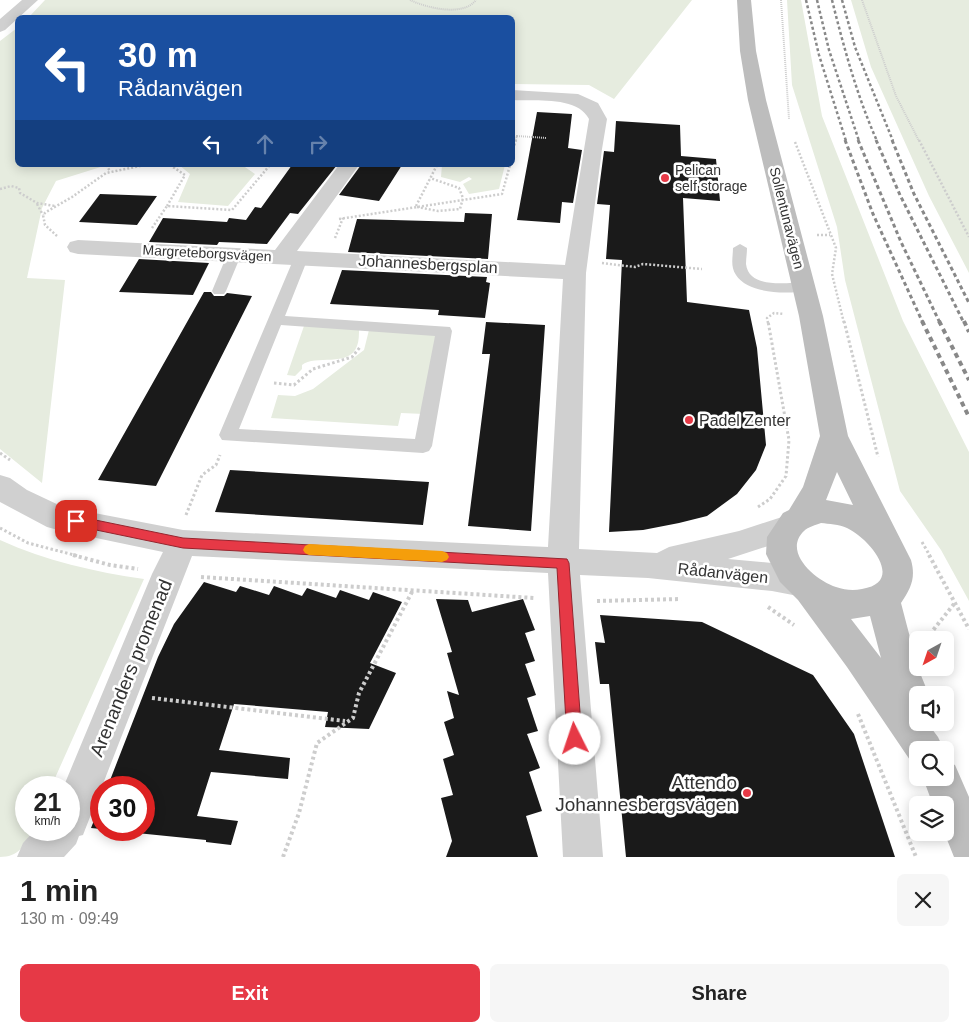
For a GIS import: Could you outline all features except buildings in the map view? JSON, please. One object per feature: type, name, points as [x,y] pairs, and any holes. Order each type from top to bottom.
[{"type":"street","points":[[0,27],[31,0]]},
{"type":"street","name":"Sollentunavägen","points":[[744,0],[748,51],[757,100],[804,287],[834,436],[885,539]]},
{"type":"street","points":[[515,95],[572,98],[592,107],[598,119],[592,149],[576,267],[563,563],[583,857]]},
{"type":"street","name":"Margreteborgsvägen","points":[[78,247],[291,257],[306,224],[348,167]]},
{"type":"street","name":"Johannesbergsplan","points":[[291,257],[543,270],[576,267]]},
{"type":"street","name":"Sollentunavägen","points":[[794,521],[817,490],[834,436]]},
{"type":"street","name":"Rådanvägen","points":[[0,486],[17,498],[58,518],[184,531],[563,563],[648,565],[772,577],[804,587]]},
{"type":"street","points":[[804,587],[830,601],[847,605],[868,605],[884,598],[891,592],[898,578],[895,554],[885,539],[860,520],[841,513],[820,511],[794,521],[780,542],[784,562],[859,656],[919,741]]},
{"type":"street","name":"Rådanvägen","points":[[648,565],[738,544],[794,521]]},
{"type":"street","name":"Arenanders promenad","points":[[80,794],[184,531]]},
{"type":"street","points":[[884,598],[886,622],[909,687]]},
{"type":"street","points":[[945,786],[969,846]]},
{"type":"street","points":[[38,857],[52,841]]},
{"type":"lane","points":[[740,248],[739,265],[745,277],[753,284],[774,287],[804,287]]},
{"type":"lane","points":[[219,291],[234,255]]},
{"type":"lane","points":[[276,320],[444,331],[423,446],[228,436],[276,320],[291,257]]},
{"type":"path","points":[[410,0],[417,4],[451,9],[470,6],[476,0]]},
{"type":"path","points":[[781,0],[789,126]]},
{"type":"path","points":[[862,0],[896,96],[969,238]]},
{"type":"path","points":[[793,135],[836,248],[832,274],[879,461]]},
{"type":"path","points":[[515,143],[517,136],[546,138]]},
{"type":"path","points":[[107,167],[110,171]]},
{"type":"path","points":[[43,215],[47,210],[58,206],[96,178],[110,171],[139,167]]},
{"type":"path","points":[[138,250],[185,175],[173,167]]},
{"type":"path","points":[[166,206],[232,210],[268,167]]},
{"type":"path","points":[[416,206],[436,167]]},
{"type":"path","points":[[306,224],[463,198],[502,194],[509,167]]},
{"type":"path","points":[[416,206],[432,211],[447,212],[460,209],[463,198],[459,188],[447,182],[430,178]]},
{"type":"path","points":[[0,189],[11,186],[19,188],[20,193],[36,204],[43,215],[45,225],[51,232],[78,247]]},
{"type":"path","points":[[36,204],[58,206]]},
{"type":"path","points":[[814,235],[831,235]]},
{"type":"path","points":[[576,267],[636,267],[643,264],[702,269]]},
{"type":"path","points":[[774,313],[767,318],[787,425]]},
{"type":"path","points":[[250,382],[294,385],[311,370],[321,365],[351,358],[360,348],[365,325]]},
{"type":"path","points":[[184,531],[202,475],[216,465],[228,436]]},
{"type":"path","points":[[0,528],[28,543],[110,565],[168,574],[565,601],[688,599]]},
{"type":"path","points":[[920,540],[969,629]]},
{"type":"path","points":[[284,857],[299,813],[318,743],[353,718],[359,693],[413,590]]},
{"type":"path","points":[[762,604],[792,622],[799,629]]},
{"type":"path","points":[[933,631],[954,604]]},
{"type":"path","points":[[121,694],[345,722]]},
{"type":"path","points":[[854,705],[874,750],[916,857]]},
{"type":"shaded area","points":[[45,0],[692,0],[614,99],[589,85],[515,84],[515,15],[31,15]]},
{"type":"shaded area","points":[[787,0],[801,0],[822,116],[903,321],[969,452],[969,601],[941,550],[900,491],[845,280],[837,227],[792,85]]},
{"type":"shaded area","points":[[851,0],[969,0],[969,273],[929,196],[871,67]]},
{"type":"shaded area","points":[[15,30],[15,167],[101,167],[56,181],[42,208],[27,278],[65,280],[42,483],[0,449],[0,41]]},
{"type":"shaded area","points":[[181,167],[245,167],[255,174],[228,206],[178,202],[190,174]]},
{"type":"shaded area","points":[[442,167],[504,167],[499,189],[469,194],[463,184],[472,179],[469,177],[460,182],[441,177]]},
{"type":"shaded area","points":[[304,326],[359,329],[359,340],[353,353],[347,357],[308,362],[302,365],[302,369],[295,376],[287,375]]},
{"type":"shaded area","points":[[369,330],[439,334],[424,414],[401,413],[398,426],[271,418],[278,395],[295,396],[313,389],[364,350]]},
{"type":"shaded area","points":[[0,540],[35,554],[71,565],[144,579],[56,776],[15,776],[15,841],[26,841],[16,853],[0,857]]},
{"type":"railway","points":[[806,0],[819,55],[846,141]]},
{"type":"railway","points":[[817,0],[829,50],[859,141]]},
{"type":"railway","points":[[832,0],[863,107],[877,141]]},
{"type":"railway","points":[[842,0],[855,47],[893,141]]},
{"type":"railway","points":[[845,140],[873,214],[923,323]]},
{"type":"railway","points":[[858,140],[901,242],[940,322]]},
{"type":"railway","points":[[876,140],[900,195],[964,323]]},
{"type":"railway","points":[[892,140],[914,194],[969,303]]},
{"type":"railway","points":[[922,321],[969,417]]},
{"type":"railway","points":[[964,321],[969,332]]},
{"type":"railway","points":[[940,322],[969,380]]},
{"type":"slow traffic","points":[[309,550],[442,557]]},
{"type":"place","name":"Pelican self storage","points":[[665,178]]},
{"type":"place","name":"Padel Zenter","points":[[689,420]]},
{"type":"place","name":"Attendo Johannesbergsvägen","points":[[747,793]]},
{"type":"route","points":[[76,521],[183,543],[563,563],[575,739]]}]
